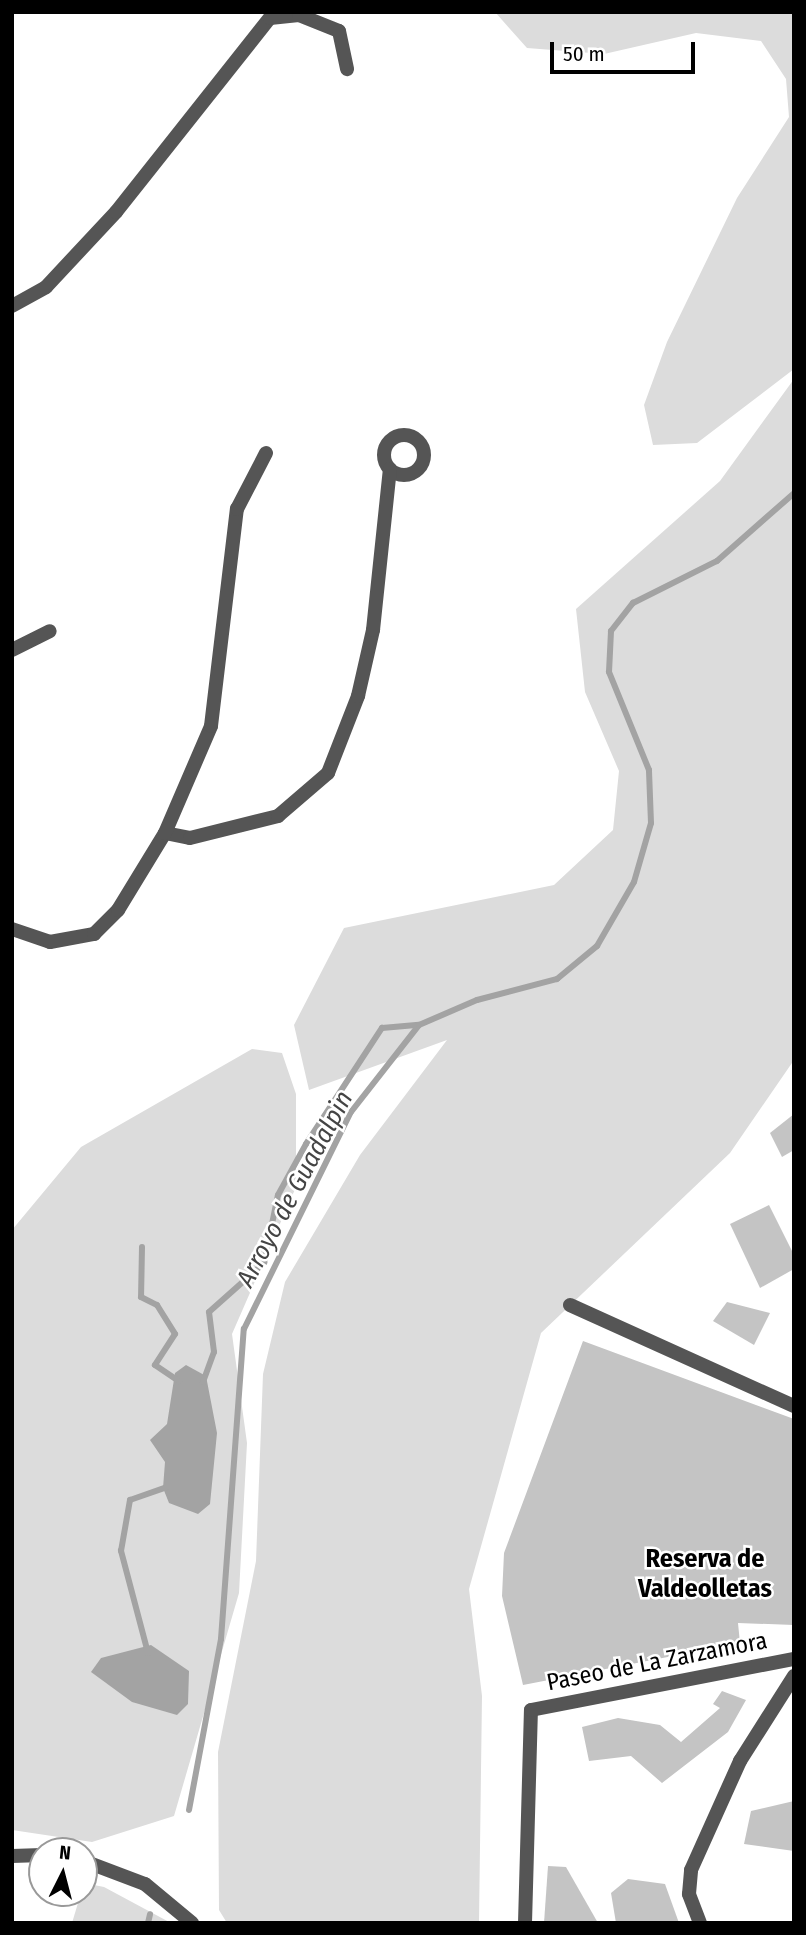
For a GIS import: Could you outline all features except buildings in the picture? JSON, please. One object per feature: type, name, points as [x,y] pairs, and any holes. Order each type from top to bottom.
[{"type":"street","points":[[12,306],[46,287],[116,212],[270,18],[299,16],[339,31],[347,69]]},
{"type":"street","points":[[12,929],[50,942],[94,934],[118,910],[165,833],[211,726],[237,509],[266,453]]},
{"type":"street","points":[[165,833],[190,838],[278,816],[328,774],[358,696],[373,630],[390,469]]},
{"type":"street","points":[[12,650],[50,631]]},
{"type":"street","points":[[570,1305],[794,1406]]},
{"type":"street","name":"Paseo de La Zarzamora","points":[[525,1923],[531,1710],[794,1659]]},
{"type":"street","points":[[700,1923],[689,1894],[691,1870],[740,1761],[794,1676]]},
{"type":"street","points":[[98,1866],[145,1884],[192,1923]]},
{"type":"shaded area","points":[[495,12],[794,12],[794,369],[697,443],[653,445],[644,405],[667,342],[737,198],[789,117],[786,79],[761,41],[696,33],[604,54],[527,48]]},
{"type":"shaded area","points":[[794,379],[794,1060],[730,1153],[541,1333],[469,1589],[482,1696],[479,1923],[227,1923],[219,1910],[218,1752],[256,1561],[263,1374],[285,1282],[360,1155],[447,1040],[309,1090],[294,1025],[344,928],[554,885],[613,830],[619,771],[585,692],[576,609],[720,481]]},
{"type":"shaded area","points":[[252,1049],[282,1053],[296,1094],[296,1187],[232,1334],[247,1443],[239,1593],[174,1816],[98,1840],[98,1837],[59,1837],[12,1830],[12,1230],[81,1147]]},
{"type":"shaded area","points":[[186,1365],[206,1376],[217,1433],[210,1504],[198,1514],[169,1503],[163,1488],[165,1462],[150,1440],[167,1424],[175,1373]]},
{"type":"shaded area","points":[[151,1645],[189,1671],[188,1704],[177,1715],[132,1702],[91,1672],[101,1658]]},
{"type":"shaded area","points":[[98,1886],[171,1923],[72,1923],[77,1907],[98,1907]]},
{"type":"waterway","name":"Arroyo de Guadalpin","points":[[189,1810],[221,1639],[244,1329],[351,1112],[419,1025],[477,1000],[557,979],[597,946],[634,882],[651,823],[649,770],[609,672],[611,631],[633,603],[717,561],[794,493]]},
{"type":"waterway","points":[[203,1382],[214,1352],[209,1312],[264,1263],[278,1195],[306,1144],[382,1028],[419,1025]]},
{"type":"waterway","points":[[142,1247],[141,1297],[157,1305],[175,1334],[155,1365],[179,1381]]},
{"type":"waterway","points":[[148,1653],[121,1551],[130,1500],[170,1486]]},
{"type":"waterway","name":"Arroyo de Guadalpin","points":[[148,1923],[150,1914]]},
{"type":"district","name":"Reserva de Valdeolletas","points":[[705,1574]]}]
